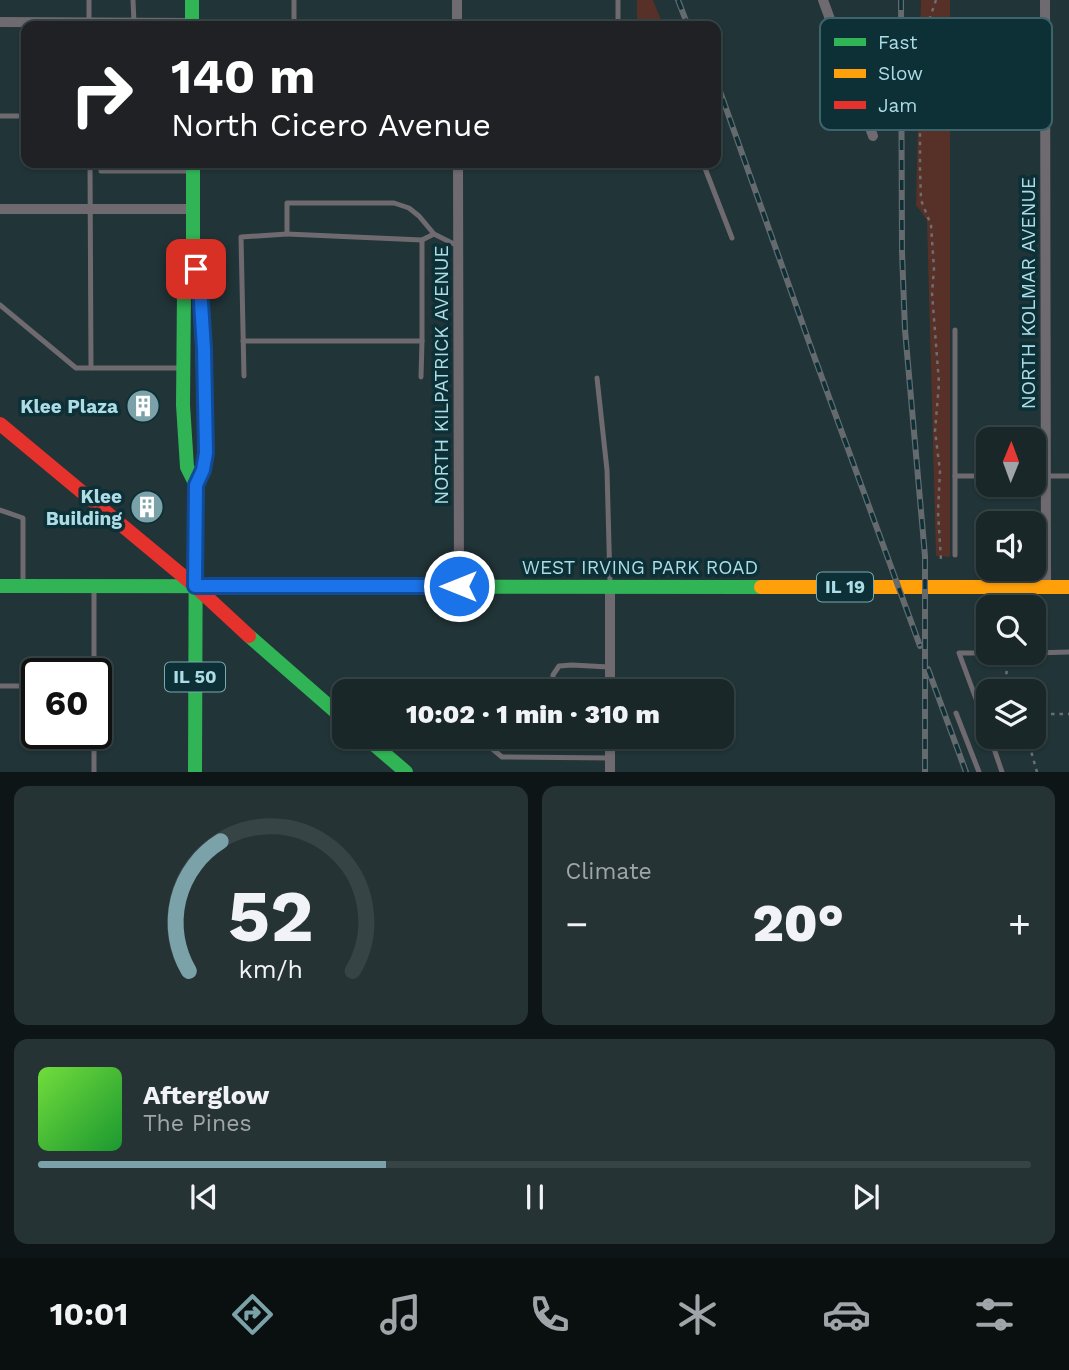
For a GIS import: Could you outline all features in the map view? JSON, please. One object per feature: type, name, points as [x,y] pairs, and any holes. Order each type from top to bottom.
[{"type":"main road","points":[[192,0],[192,21]]},
{"type":"main road","name":"IL 50","points":[[193,168],[193,250],[200,287],[204,349],[206,453],[203,470],[196,485],[195,772]]},
{"type":"main road","points":[[193,250],[184,290],[183,405],[187,467],[196,485]]},
{"type":"main road","points":[[0,424],[195,586],[332,709]]},
{"type":"main road","name":"WEST IRVING PARK ROAD","points":[[0,586],[1069,587]]},
{"type":"main road","points":[[378,749],[398,768]]},
{"type":"street","points":[[457,0],[457,21]]},
{"type":"street","points":[[823,0],[830,18]]},
{"type":"street","name":"NORTH KOLMAR AVENUE","points":[[1045,0],[1045,18]]},
{"type":"street","points":[[0,22],[21,22]]},
{"type":"street","points":[[871,130],[873,136]]},
{"type":"street","name":"NORTH KOLMAR AVENUE","points":[[1041,427],[1044,130]]},
{"type":"street","name":"NORTH KILPATRICK AVENUE","points":[[458,168],[459,586]]},
{"type":"street","points":[[0,209],[193,209]]},
{"type":"street","name":"NORTH KOLMAR AVENUE","points":[[1041,497],[1046,587]]},
{"type":"street","points":[[610,586],[610,679]]},
{"type":"street","points":[[610,749],[610,772]]},
{"type":"lane","points":[[89,0],[89,21]]},
{"type":"lane","points":[[133,0],[134,21]]},
{"type":"lane","points":[[294,0],[294,21]]},
{"type":"lane","points":[[618,0],[618,21]]},
{"type":"lane","points":[[0,116],[21,116]]},
{"type":"lane","points":[[90,168],[91,368]]},
{"type":"lane","points":[[101,171],[170,168]]},
{"type":"lane","points":[[705,168],[732,238]]},
{"type":"lane","points":[[287,234],[287,203],[394,203],[409,208],[434,234],[458,246]]},
{"type":"lane","points":[[243,376],[241,236],[287,234],[422,240],[434,234]]},
{"type":"lane","points":[[421,377],[422,240]]},
{"type":"lane","points":[[0,305],[76,368],[183,368]]},
{"type":"lane","points":[[954,330],[955,555]]},
{"type":"lane","points":[[243,341],[422,341]]},
{"type":"lane","points":[[597,378],[607,470],[610,586]]},
{"type":"lane","points":[[955,476],[976,476]]},
{"type":"lane","points":[[1046,476],[1069,478]]},
{"type":"lane","points":[[0,510],[23,519],[23,586]]},
{"type":"lane","points":[[94,586],[94,658]]},
{"type":"lane","points":[[1046,653],[1069,652]]},
{"type":"lane","points":[[976,653],[959,653],[976,699]]},
{"type":"lane","points":[[553,679],[559,666],[610,667]]},
{"type":"lane","points":[[0,686],[21,686]]},
{"type":"lane","points":[[956,713],[979,772]]},
{"type":"lane","points":[[94,749],[94,772]]},
{"type":"lane","points":[[492,749],[502,757],[610,758]]},
{"type":"lane","points":[[994,749],[1002,772]]},
{"type":"path","points":[[930,18],[936,0]]},
{"type":"path","points":[[920,130],[921,200],[931,225],[934,269],[932,293],[939,383],[935,431],[940,471],[940,560]]},
{"type":"path","points":[[1046,714],[1069,714]]},
{"type":"path","points":[[1031,749],[1037,772]]},
{"type":"shaded area","points":[[637,0],[653,0],[661,21],[637,21]]},
{"type":"shaded area","points":[[921,0],[950,0],[950,18],[921,18]]},
{"type":"shaded area","points":[[918,130],[950,130],[950,557],[936,556],[927,220],[916,205]]},
{"type":"railway","points":[[678,0],[686,21]]},
{"type":"railway","points":[[901,0],[901,18]]},
{"type":"railway","points":[[721,94],[920,646]]},
{"type":"railway","points":[[902,130],[905,330],[925,556],[925,772]]},
{"type":"railway","points":[[928,669],[966,772]]},
{"type":"traffic: fast","points":[[192,0],[192,21]]},
{"type":"traffic: fast","points":[[193,168],[193,250],[200,287],[206,453],[203,470],[196,485],[195,772]]},
{"type":"traffic: fast","points":[[191,256],[184,290],[183,405],[187,467],[196,485]]},
{"type":"traffic: fast","points":[[0,586],[761,587]]},
{"type":"traffic: fast","points":[[249,636],[332,709]]},
{"type":"traffic: fast","points":[[379,749],[406,772]]},
{"type":"traffic: slow","points":[[761,587],[1069,587]]},
{"type":"traffic: jam","points":[[0,424],[195,586],[249,636]]},
{"type":"place","name":"Klee Plaza","points":[[143,406]]},
{"type":"place","name":"Klee Building","points":[[147,507]]},
{"type":"route","points":[[196,269],[200,287],[204,349],[206,453],[203,470],[196,485],[195,586],[459,586]]}]
